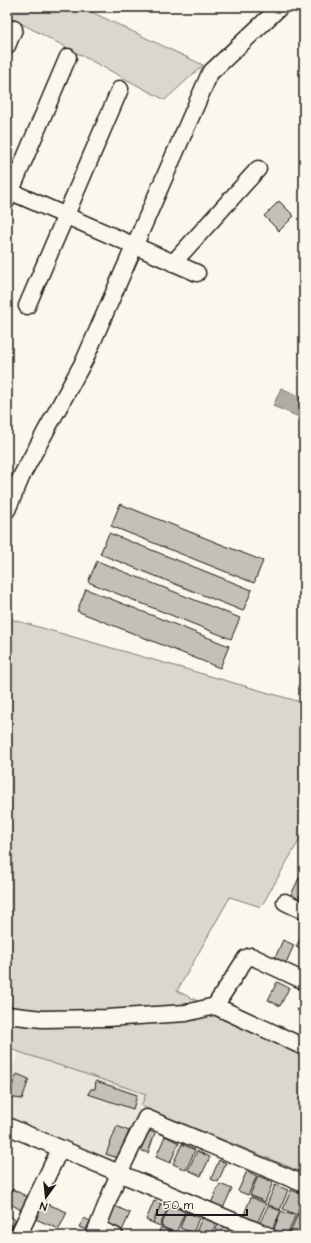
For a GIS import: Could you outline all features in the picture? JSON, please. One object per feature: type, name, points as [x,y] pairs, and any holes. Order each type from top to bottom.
[{"type":"street","points":[[7,510],[23,473],[85,359],[210,73],[280,7]]},
{"type":"street","points":[[7,46],[14,29]]},
{"type":"street","points":[[68,57],[8,194],[65,216],[197,274]]},
{"type":"street","points":[[27,306],[120,89]]},
{"type":"street","points":[[173,263],[258,169]]},
{"type":"street","points":[[285,902],[304,911]]},
{"type":"street","points":[[215,1006],[246,958],[251,956],[304,981]]},
{"type":"street","points":[[7,1015],[42,1019],[107,1018],[186,1014],[215,1006],[304,1047]]},
{"type":"street","points":[[115,1236],[96,1232],[119,1173],[146,1118],[304,1184]]},
{"type":"street","points":[[7,1126],[269,1236]]},
{"type":"street","points":[[18,1236],[60,1148]]},
{"type":"shaded area","points":[[7,7],[81,7],[203,65],[165,100],[13,19],[7,26]]},
{"type":"shaded area","points":[[281,388],[304,398],[304,419],[273,406]]},
{"type":"shaded area","points":[[7,618],[304,703],[304,832],[261,907],[230,897],[177,991],[304,1052],[304,1173],[141,1106],[146,1094],[7,1048]]},
{"type":"shaded area","points":[[19,1051],[146,1094],[117,1165],[7,1117],[7,1084]]},
{"type":"building","points":[[279,201],[294,216],[279,231],[264,216]]},
{"type":"building","points":[[120,504],[263,561],[254,583],[111,526]]},
{"type":"building","points":[[109,533],[252,590],[243,611],[100,554]]},
{"type":"building","points":[[97,561],[240,618],[231,639],[88,582]]},
{"type":"building","points":[[86,589],[229,646],[220,668],[77,611]]},
{"type":"building","points":[[299,878],[304,880],[304,887],[297,901],[290,897]]},
{"type":"building","points":[[304,931],[304,951],[296,947]]},
{"type":"building","points":[[283,940],[294,945],[285,965],[274,960]]},
{"type":"building","points":[[277,982],[289,988],[280,1006],[268,1000]]},
{"type":"building","points":[[304,998],[304,1013],[297,1010]]},
{"type":"building","points":[[17,1074],[29,1079],[22,1099],[7,1097]]},
{"type":"building","points":[[96,1081],[137,1095],[133,1109],[88,1094],[91,1089],[95,1089]]},
{"type":"building","points":[[117,1126],[129,1131],[118,1158],[106,1154]]},
{"type":"building","points":[[147,1130],[155,1133],[148,1153],[140,1150]]},
{"type":"building","points":[[165,1136],[179,1143],[170,1163],[156,1157]]},
{"type":"building","points":[[182,1144],[195,1150],[186,1170],[173,1164]]},
{"type":"building","points":[[197,1151],[210,1157],[201,1176],[188,1170]]},
{"type":"building","points":[[219,1160],[226,1163],[218,1182],[211,1179]]},
{"type":"building","points":[[247,1171],[257,1176],[248,1195],[238,1191]]},
{"type":"building","points":[[258,1176],[273,1182],[265,1202],[250,1195]]},
{"type":"building","points":[[220,1184],[232,1189],[223,1208],[211,1203]]},
{"type":"building","points":[[275,1185],[288,1190],[280,1210],[267,1204]]},
{"type":"building","points":[[12,1189],[28,1197],[21,1210],[7,1202],[7,1198]]},
{"type":"building","points":[[291,1190],[304,1195],[297,1215],[283,1209]]},
{"type":"building","points":[[251,1197],[266,1204],[257,1223],[243,1217]]},
{"type":"building","points":[[40,1201],[67,1212],[59,1229],[33,1218]]},
{"type":"building","points":[[154,1201],[161,1204],[153,1223],[146,1220]]},
{"type":"building","points":[[161,1204],[168,1207],[160,1226],[153,1223]]},
{"type":"building","points":[[170,1205],[185,1212],[176,1233],[161,1226]]},
{"type":"building","points":[[115,1206],[130,1213],[121,1233],[106,1226]]},
{"type":"building","points":[[268,1206],[281,1211],[272,1230],[259,1224]]},
{"type":"building","points":[[281,1211],[295,1216],[287,1236],[273,1231]]},
{"type":"building","points":[[186,1212],[199,1218],[193,1233],[180,1228]]},
{"type":"building","points":[[7,1215],[18,1221],[10,1236],[7,1236]]},
{"type":"building","points":[[297,1215],[304,1218],[304,1234],[303,1236],[289,1236]]},
{"type":"building","points":[[84,1218],[90,1221],[86,1230],[79,1227]]},
{"type":"building","points":[[202,1218],[216,1223],[210,1236],[196,1232]]},
{"type":"building","points":[[218,1224],[231,1230],[229,1236],[213,1236]]},
{"type":"building","points":[[161,1227],[175,1234],[174,1236],[157,1236]]}]
